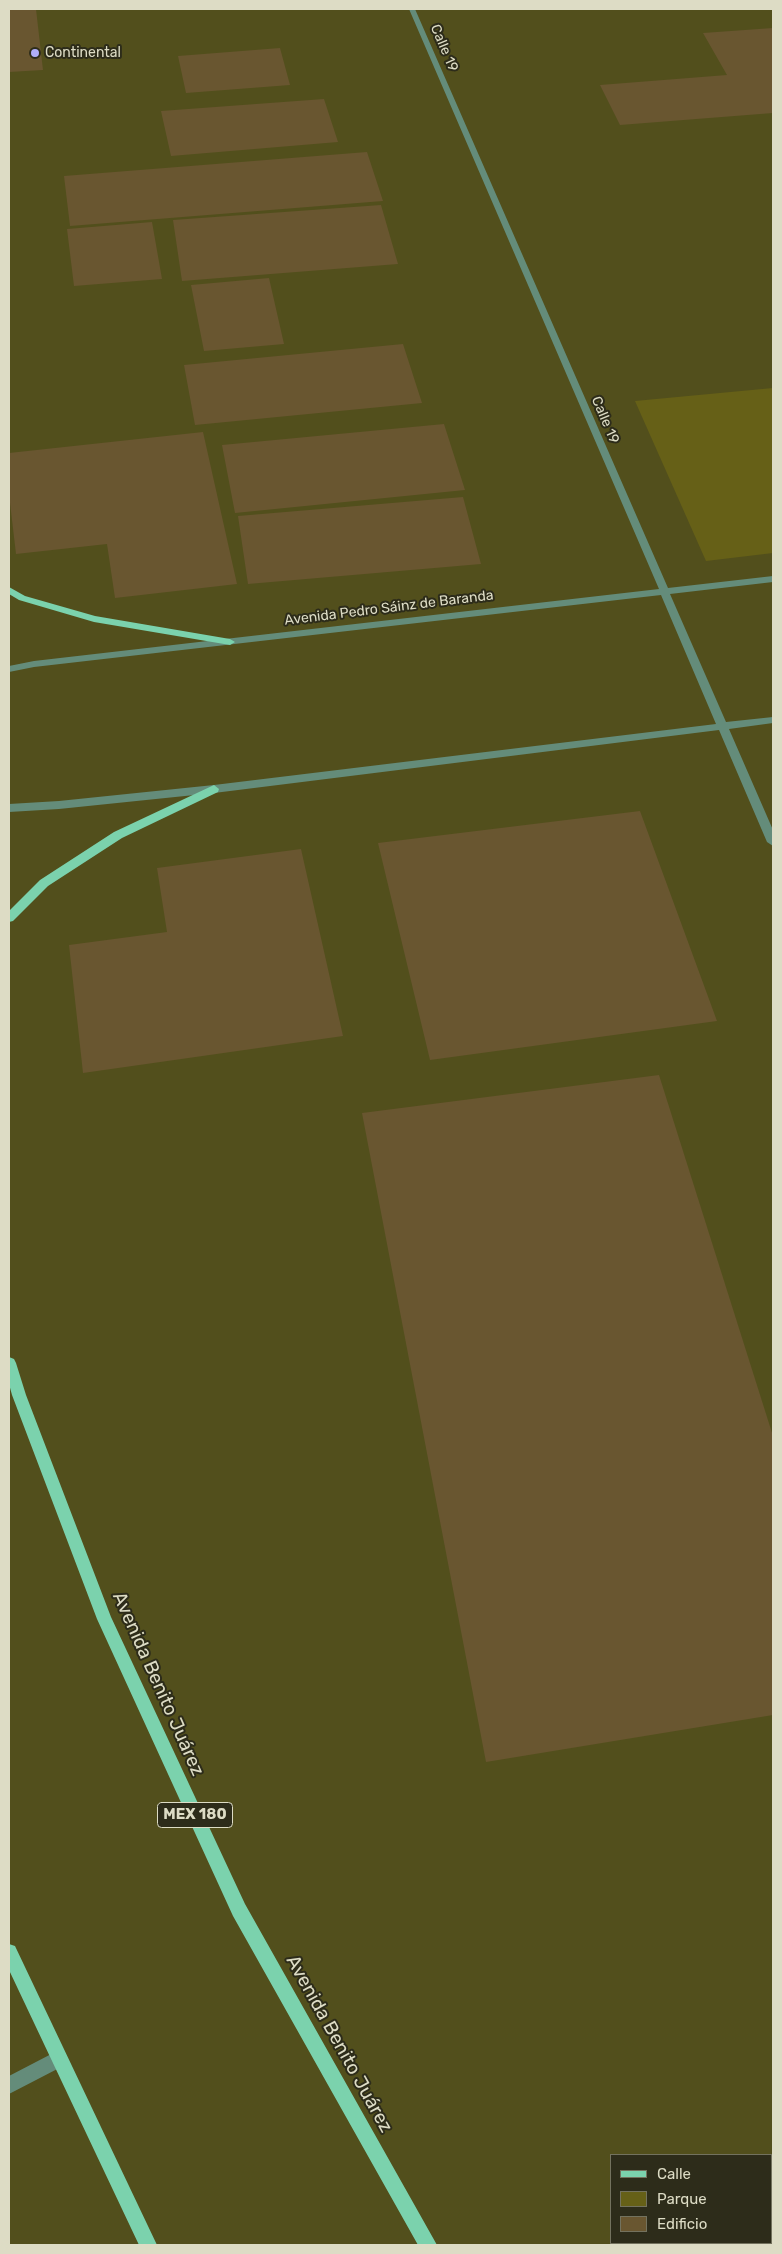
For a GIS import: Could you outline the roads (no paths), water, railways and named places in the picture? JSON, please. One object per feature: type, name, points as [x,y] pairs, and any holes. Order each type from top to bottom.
[{"type":"main road","points":[[9,590],[22,598],[94,619],[230,642]]},
{"type":"main road","points":[[9,918],[44,883],[118,835],[214,788]]},
{"type":"main road","name":"Avenida Benito Juárez","points":[[9,1363],[104,1620],[238,1910],[428,2245]]},
{"type":"main road","points":[[9,1952],[148,2245]]},
{"type":"street","name":"Calle 19","points":[[412,9],[773,842]]},
{"type":"street","name":"Avenida Pedro Sáinz de Baranda","points":[[9,669],[34,664],[773,579]]},
{"type":"street","points":[[9,808],[59,805],[214,788],[773,720]]},
{"type":"street","points":[[9,2085],[59,2059]]},
{"type":"place","name":"Continental","points":[[35,53]]}]
